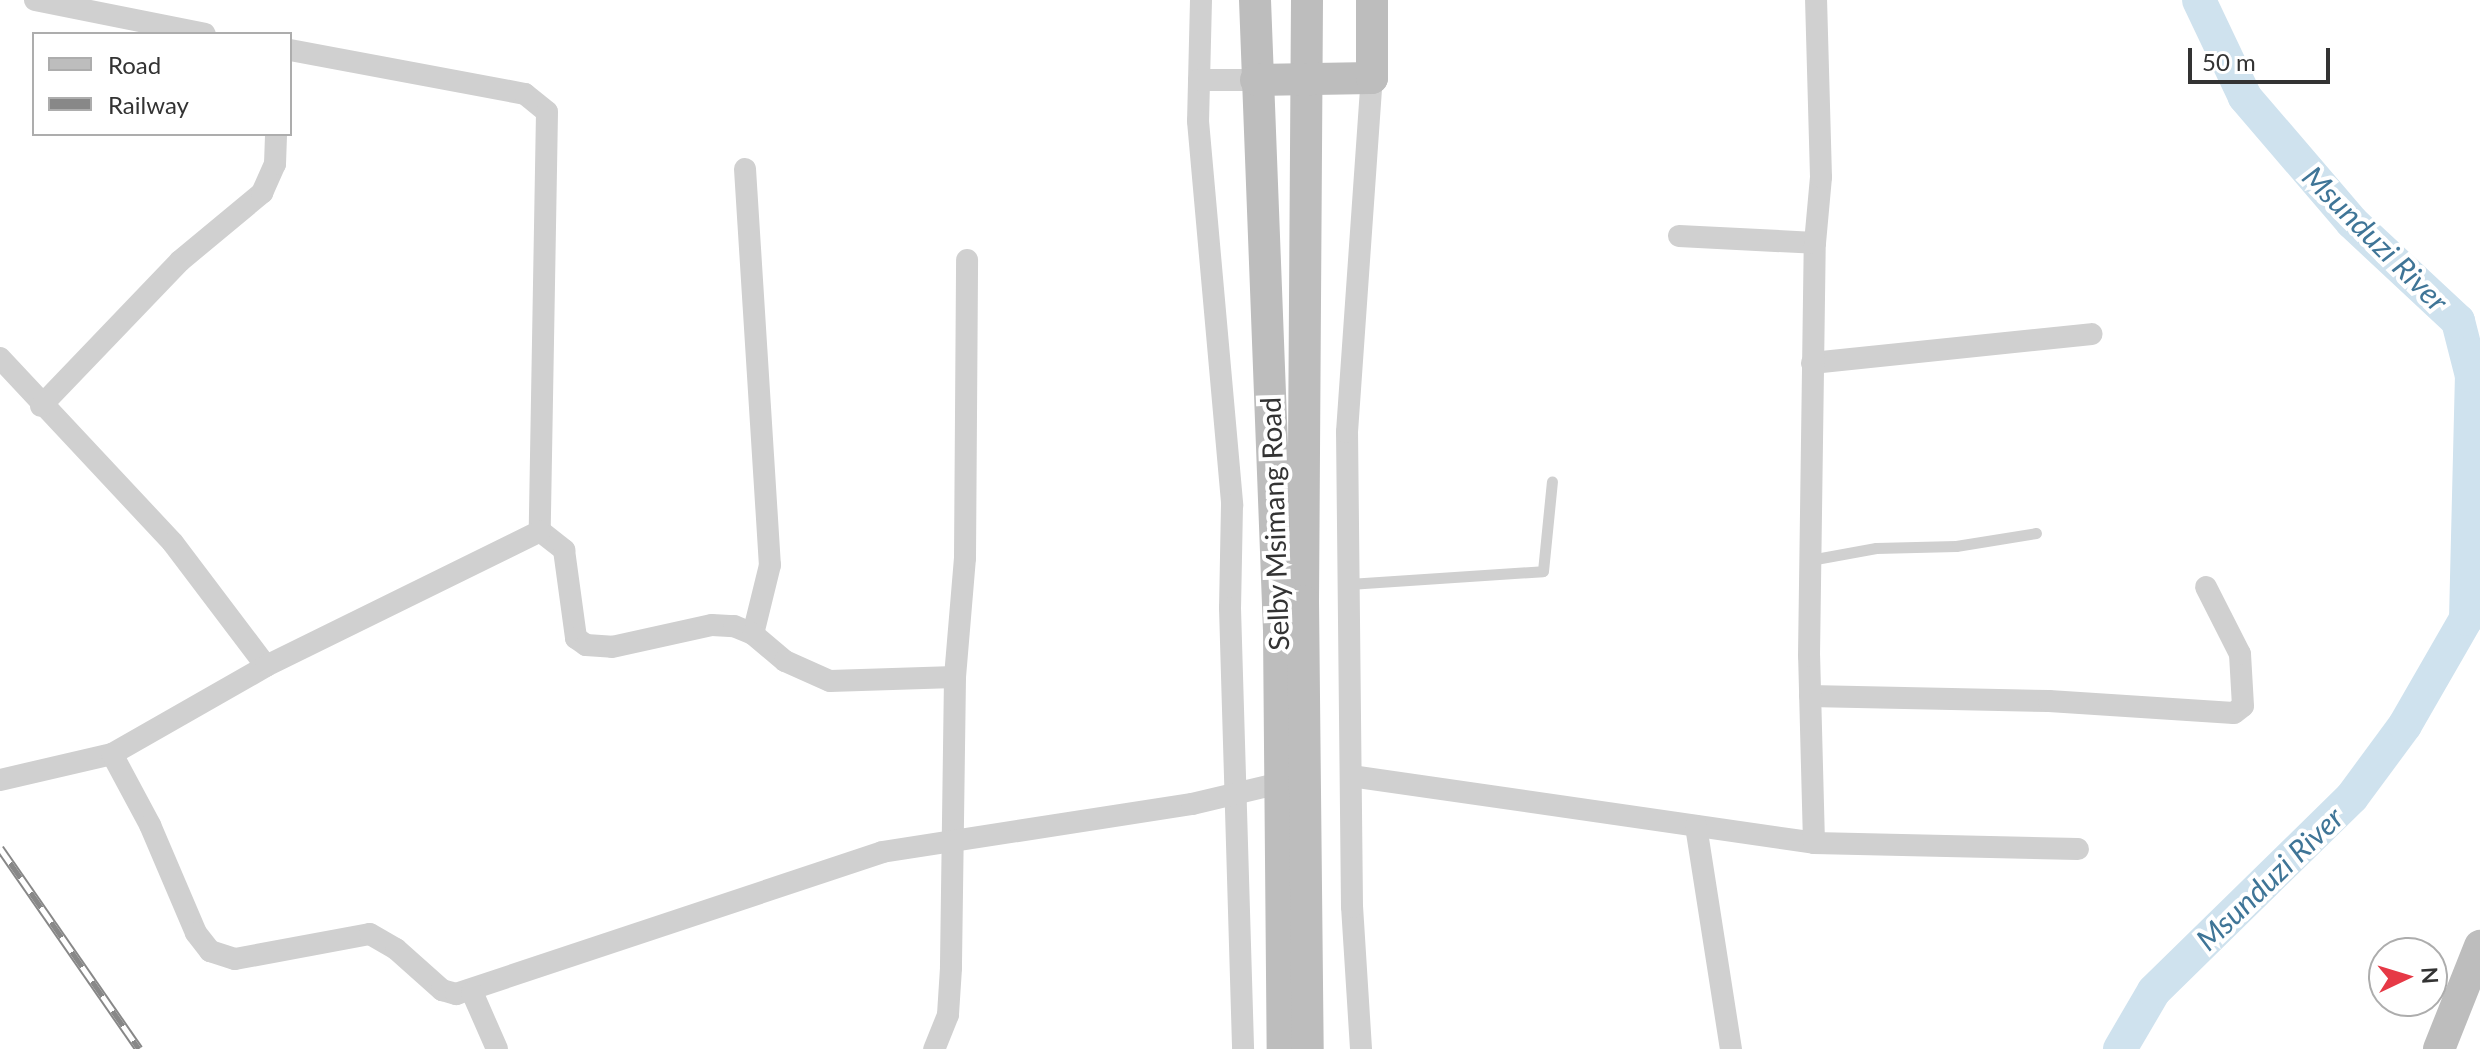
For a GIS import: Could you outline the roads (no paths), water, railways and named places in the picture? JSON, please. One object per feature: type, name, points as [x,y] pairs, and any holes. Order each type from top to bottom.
[{"type":"main road","name":"Selby Msimang Road","points":[[1255,0],[1279,630],[1283,1049]]},
{"type":"main road","name":"Selby Msimang Road","points":[[1307,0],[1310,80],[1303,601],[1308,1049]]},
{"type":"main road","points":[[1256,80],[1372,78],[1372,0]]},
{"type":"main road","points":[[2439,1049],[2480,946]]},
{"type":"street","points":[[35,0],[195,32]]},
{"type":"street","points":[[1201,0],[1199,134],[1232,505],[1230,608],[1243,1049]]},
{"type":"street","points":[[1814,843],[1810,696],[1812,363],[1815,243],[1821,177],[1816,0]]},
{"type":"street","points":[[292,54],[525,94],[547,112],[540,531]]},
{"type":"street","points":[[1361,1049],[1351,776],[1347,432],[1372,78]]},
{"type":"street","points":[[1199,80],[1256,80]]},
{"type":"street","points":[[41,406],[180,261],[262,193],[275,164],[276,136]]},
{"type":"street","points":[[745,169],[770,565],[753,634]]},
{"type":"street","points":[[1679,236],[1815,243]]},
{"type":"street","points":[[934,1049],[948,1015],[955,838],[955,677],[965,558],[967,260]]},
{"type":"street","points":[[1812,363],[2091,334]]},
{"type":"street","points":[[0,358],[41,406],[173,543],[266,666]]},
{"type":"street","points":[[540,531],[558,541],[567,559],[580,642],[612,647],[712,625],[753,634],[785,661],[830,681],[955,677]]},
{"type":"street","points":[[0,780],[112,754],[266,666],[540,531]]},
{"type":"street","points":[[1810,696],[2049,701],[2234,713],[2243,706],[2240,654],[2206,587]]},
{"type":"street","points":[[112,754],[150,825],[196,933],[210,951],[235,959],[370,934],[396,949],[442,990],[472,992],[840,864],[955,838],[1237,795],[1280,783]]},
{"type":"street","points":[[1351,776],[1814,843],[2078,849]]},
{"type":"street","points":[[1696,826],[1731,1049]]},
{"type":"street","points":[[472,992],[497,1049]]},
{"type":"lane","points":[[1349,584],[1543,571],[1552,481]]},
{"type":"lane","points":[[1810,560],[1876,548],[1956,546],[2036,533]]},
{"type":"waterway","name":"Msunduzi River","points":[[2120,1049],[2154,991],[2352,797],[2405,725],[2466,619],[2472,376],[2458,321],[2352,222],[2245,97],[2199,0]]},
{"type":"railway","points":[[0,848],[139,1049]]}]
